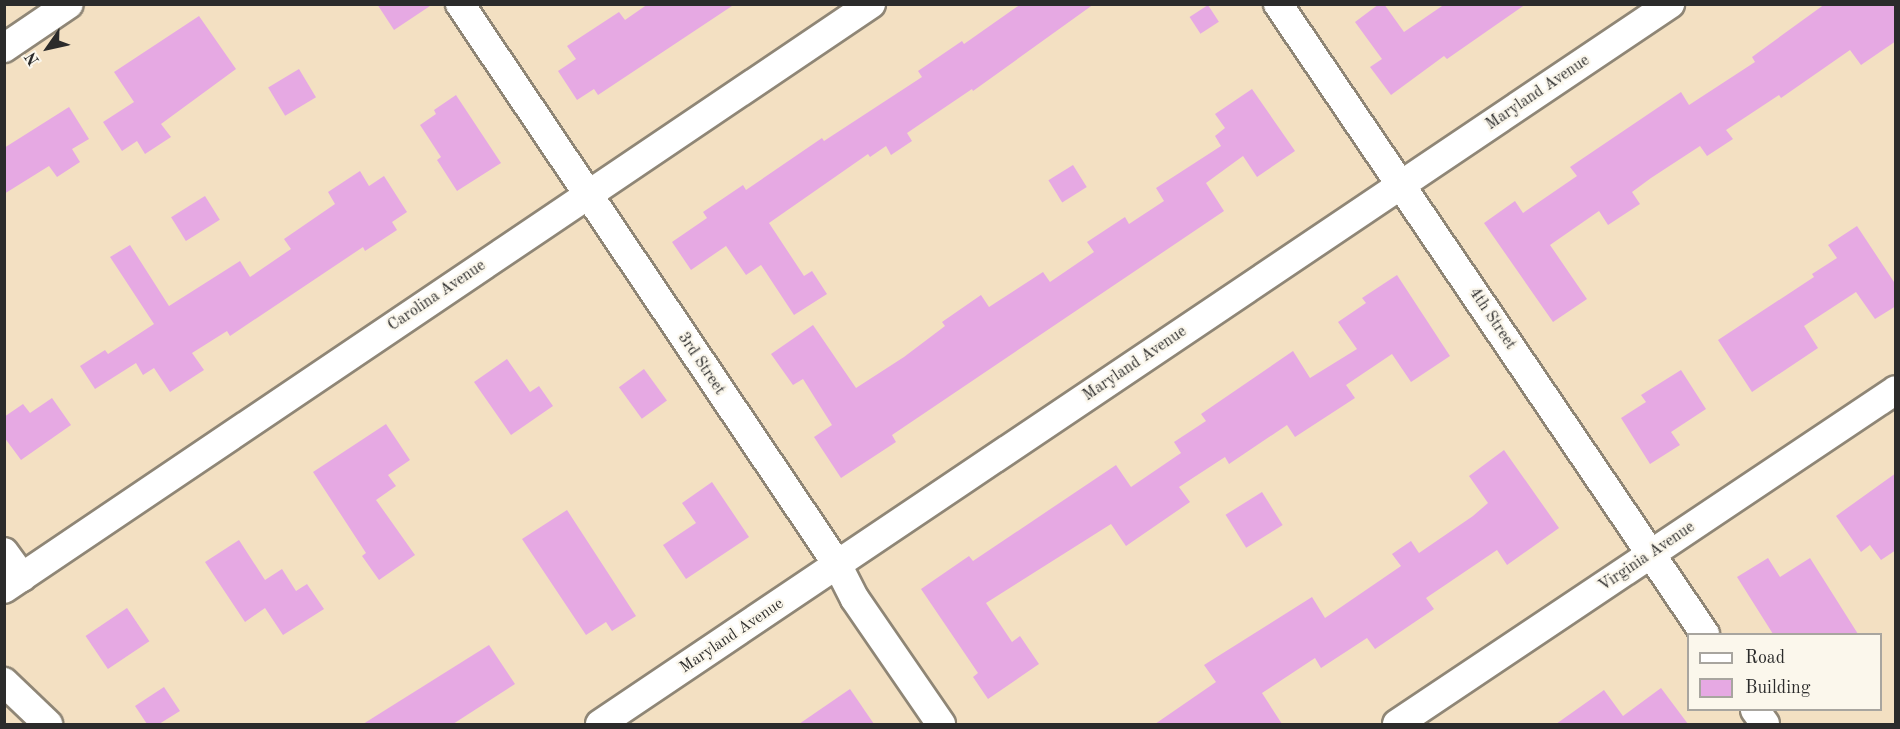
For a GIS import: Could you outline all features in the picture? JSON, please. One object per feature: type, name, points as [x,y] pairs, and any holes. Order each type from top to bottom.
[{"type":"street","points":[[4,48],[69,4]]},
{"type":"street","name":"3rd Street","points":[[460,4],[837,564],[855,599],[941,724]]},
{"type":"street","name":"Carolina Avenue","points":[[13,583],[871,4]]},
{"type":"street","name":"4th Street","points":[[1278,4],[1704,633]]},
{"type":"street","name":"Maryland Avenue","points":[[600,724],[1670,4]]},
{"type":"street","name":"Virginia Avenue","points":[[1397,724],[1896,390]]},
{"type":"street","points":[[4,552],[13,583]]},
{"type":"street","points":[[4,682],[48,724]]},
{"type":"street","points":[[1756,711],[1765,724]]},
{"type":"building","points":[[377,4],[433,4],[394,30]]},
{"type":"building","points":[[648,4],[735,4],[598,95],[594,89],[577,100],[558,71],[576,59],[567,46],[619,12],[625,20]]},
{"type":"building","points":[[1021,4],[1094,4],[973,91],[972,89],[907,133],[912,141],[891,155],[886,146],[870,157],[868,154],[769,223],[804,276],[812,271],[827,294],[794,315],[761,265],[746,275],[726,246],[691,270],[672,242],[707,218],[703,212],[743,185],[746,190],[822,138],[824,141],[922,77],[918,71],[962,41],[964,44]]},
{"type":"building","points":[[1379,4],[1384,4],[1404,32],[1445,4],[1526,4],[1447,59],[1444,56],[1391,95],[1370,67],[1382,59],[1355,22]]},
{"type":"building","points":[[1825,4],[1896,4],[1896,41],[1861,65],[1850,50],[1781,98],[1779,95],[1726,130],[1733,139],[1707,156],[1700,146],[1651,178],[1632,192],[1640,204],[1608,225],[1599,211],[1550,245],[1587,299],[1553,322],[1484,223],[1515,201],[1523,213],[1577,176],[1570,167],[1681,92],[1689,105],[1755,62],[1752,57]]},
{"type":"building","points":[[1208,5],[1219,22],[1200,34],[1190,17]]},
{"type":"building","points":[[199,16],[236,69],[161,124],[171,137],[145,154],[137,141],[122,151],[103,122],[134,102],[114,72]]},
{"type":"building","points":[[299,69],[316,97],[285,116],[268,88]]},
{"type":"building","points":[[1252,89],[1295,151],[1257,177],[1243,156],[1206,183],[1224,211],[892,435],[896,442],[841,478],[814,437],[832,425],[803,379],[793,385],[771,354],[813,325],[856,388],[904,357],[945,326],[942,322],[981,295],[989,307],[1043,272],[1050,282],[1094,252],[1087,242],[1125,217],[1129,224],[1164,201],[1156,188],[1221,146],[1215,136],[1225,128],[1215,114]]},
{"type":"building","points":[[456,95],[501,163],[457,191],[437,160],[441,157],[420,125],[436,114],[434,110]]},
{"type":"building","points":[[69,107],[89,139],[72,149],[80,162],[57,177],[49,166],[4,194],[4,148]]},
{"type":"building","points":[[1073,165],[1087,187],[1062,202],[1048,180]]},
{"type":"building","points":[[360,171],[369,186],[384,176],[407,212],[392,222],[397,230],[365,251],[363,247],[230,336],[227,331],[192,353],[204,370],[170,392],[154,368],[143,375],[136,363],[95,389],[80,366],[105,350],[108,354],[154,324],[110,257],[130,245],[169,306],[240,261],[250,277],[291,249],[284,239],[335,204],[328,192]]},
{"type":"building","points":[[205,196],[220,220],[186,241],[171,217]]},
{"type":"building","points":[[1857,226],[1896,285],[1896,306],[1875,319],[1856,292],[1804,326],[1818,348],[1752,392],[1718,340],[1814,277],[1812,274],[1837,258],[1828,245]]},
{"type":"building","points":[[1397,275],[1450,356],[1411,382],[1392,354],[1346,385],[1355,398],[1295,437],[1287,425],[1229,464],[1225,457],[1179,487],[1190,502],[1126,546],[1111,524],[986,603],[1012,642],[1020,636],[1039,664],[988,699],[973,677],[978,673],[921,589],[969,556],[973,561],[1116,465],[1131,487],[1181,453],[1174,442],[1206,421],[1201,414],[1293,351],[1310,378],[1357,349],[1338,322],[1366,303],[1362,298]]},
{"type":"building","points":[[507,359],[530,392],[539,386],[553,406],[511,435],[474,382]]},
{"type":"building","points":[[644,369],[667,401],[642,419],[619,387]]},
{"type":"building","points":[[1681,370],[1706,409],[1671,432],[1680,445],[1650,464],[1621,418],[1646,402],[1641,395]]},
{"type":"building","points":[[52,398],[71,425],[21,460],[4,437],[4,417],[23,404],[30,413]]},
{"type":"building","points":[[386,424],[410,460],[388,475],[396,486],[376,500],[415,555],[379,580],[362,556],[366,553],[313,472]]},
{"type":"building","points":[[1504,450],[1559,528],[1507,565],[1497,550],[1426,598],[1434,609],[1375,649],[1367,638],[1321,668],[1315,658],[1262,693],[1282,724],[1155,724],[1216,682],[1204,665],[1312,597],[1325,618],[1401,566],[1392,554],[1411,541],[1419,553],[1473,516],[1488,503],[1469,476]]},
{"type":"building","points":[[1896,473],[1896,550],[1881,560],[1870,545],[1861,552],[1836,516]]},
{"type":"building","points":[[712,482],[749,537],[686,579],[663,545],[696,523],[682,503]]},
{"type":"building","points":[[1262,492],[1283,525],[1246,548],[1226,515]]},
{"type":"building","points":[[567,510],[636,616],[612,631],[606,622],[586,635],[522,539]]},
{"type":"building","points":[[239,540],[265,580],[282,569],[296,591],[307,584],[324,609],[283,635],[265,608],[245,622],[205,562]]},
{"type":"building","points":[[1768,558],[1780,577],[1810,558],[1857,633],[1772,633],[1737,577]]},
{"type":"building","points":[[127,608],[149,641],[108,669],[86,636]]},
{"type":"building","points":[[489,645],[515,684],[453,724],[363,724]]},
{"type":"building","points":[[164,687],[180,711],[159,724],[147,724],[135,706]]},
{"type":"building","points":[[1661,688],[1688,724],[1556,724],[1604,690],[1623,716]]},
{"type":"building","points":[[850,689],[874,724],[799,724]]}]
